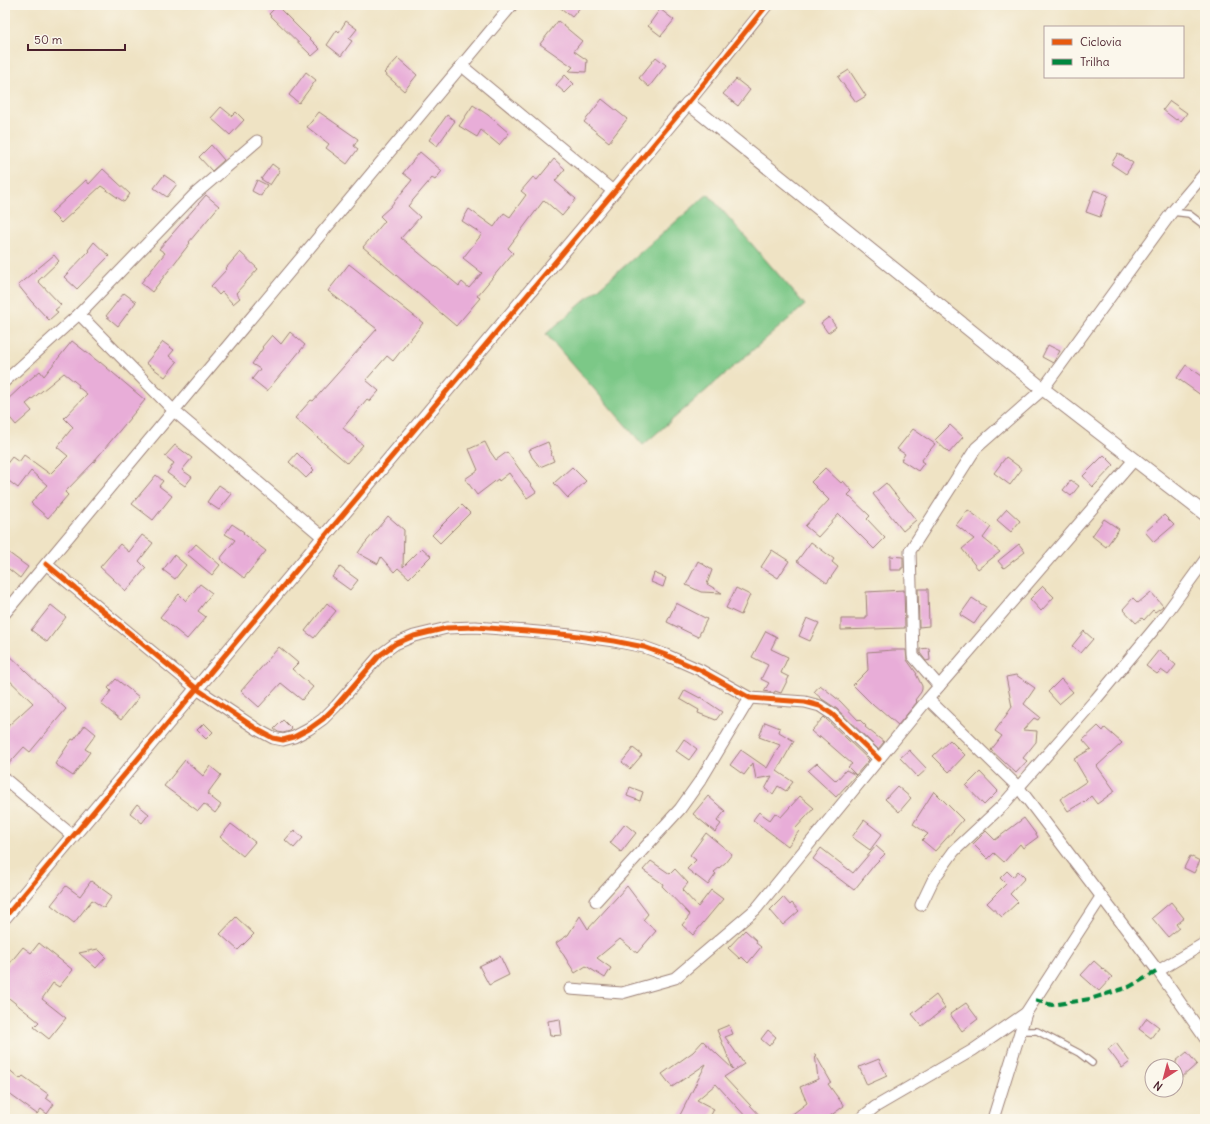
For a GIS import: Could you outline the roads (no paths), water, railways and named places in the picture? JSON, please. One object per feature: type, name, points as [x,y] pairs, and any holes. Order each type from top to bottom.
[{"type":"street","points":[[5,613],[512,5]]},
{"type":"street","points":[[5,917],[614,192],[767,5]]},
{"type":"street","points":[[462,66],[614,192]]},
{"type":"street","points":[[688,103],[1043,389],[1205,514]]},
{"type":"street","points":[[5,381],[79,314],[194,195],[257,141]]},
{"type":"street","points":[[939,686],[913,656],[910,551],[976,448],[1043,389],[1172,212],[1205,173]]},
{"type":"street","points":[[79,314],[174,410],[324,538]]},
{"type":"street","points":[[570,988],[622,993],[675,978],[756,909],[928,699],[1134,460]]},
{"type":"street","points":[[921,905],[933,880],[954,851],[1019,788],[1096,699],[1150,633],[1205,560]]},
{"type":"street","points":[[46,564],[197,689],[273,738],[283,740],[294,738],[323,719],[380,655],[395,644],[414,636],[447,628],[475,627],[614,640],[666,654],[700,670],[750,698],[805,702],[820,706],[832,714],[879,759]]},
{"type":"street","points":[[596,901],[680,809],[702,778],[750,698]]},
{"type":"street","points":[[928,699],[1019,788],[1158,971],[1205,1038]]},
{"type":"street","points":[[5,779],[73,836]]},
{"type":"street","points":[[993,1119],[1026,1013],[1101,897]]},
{"type":"street","points":[[1158,971],[1205,943]]},
{"type":"street","points":[[860,1119],[875,1107],[973,1050],[1026,1013]]},
{"type":"lane","points":[[1172,212],[1189,214],[1205,226]]},
{"type":"lane","points":[[1021,1031],[1037,1031],[1079,1053],[1092,1063]]}]
